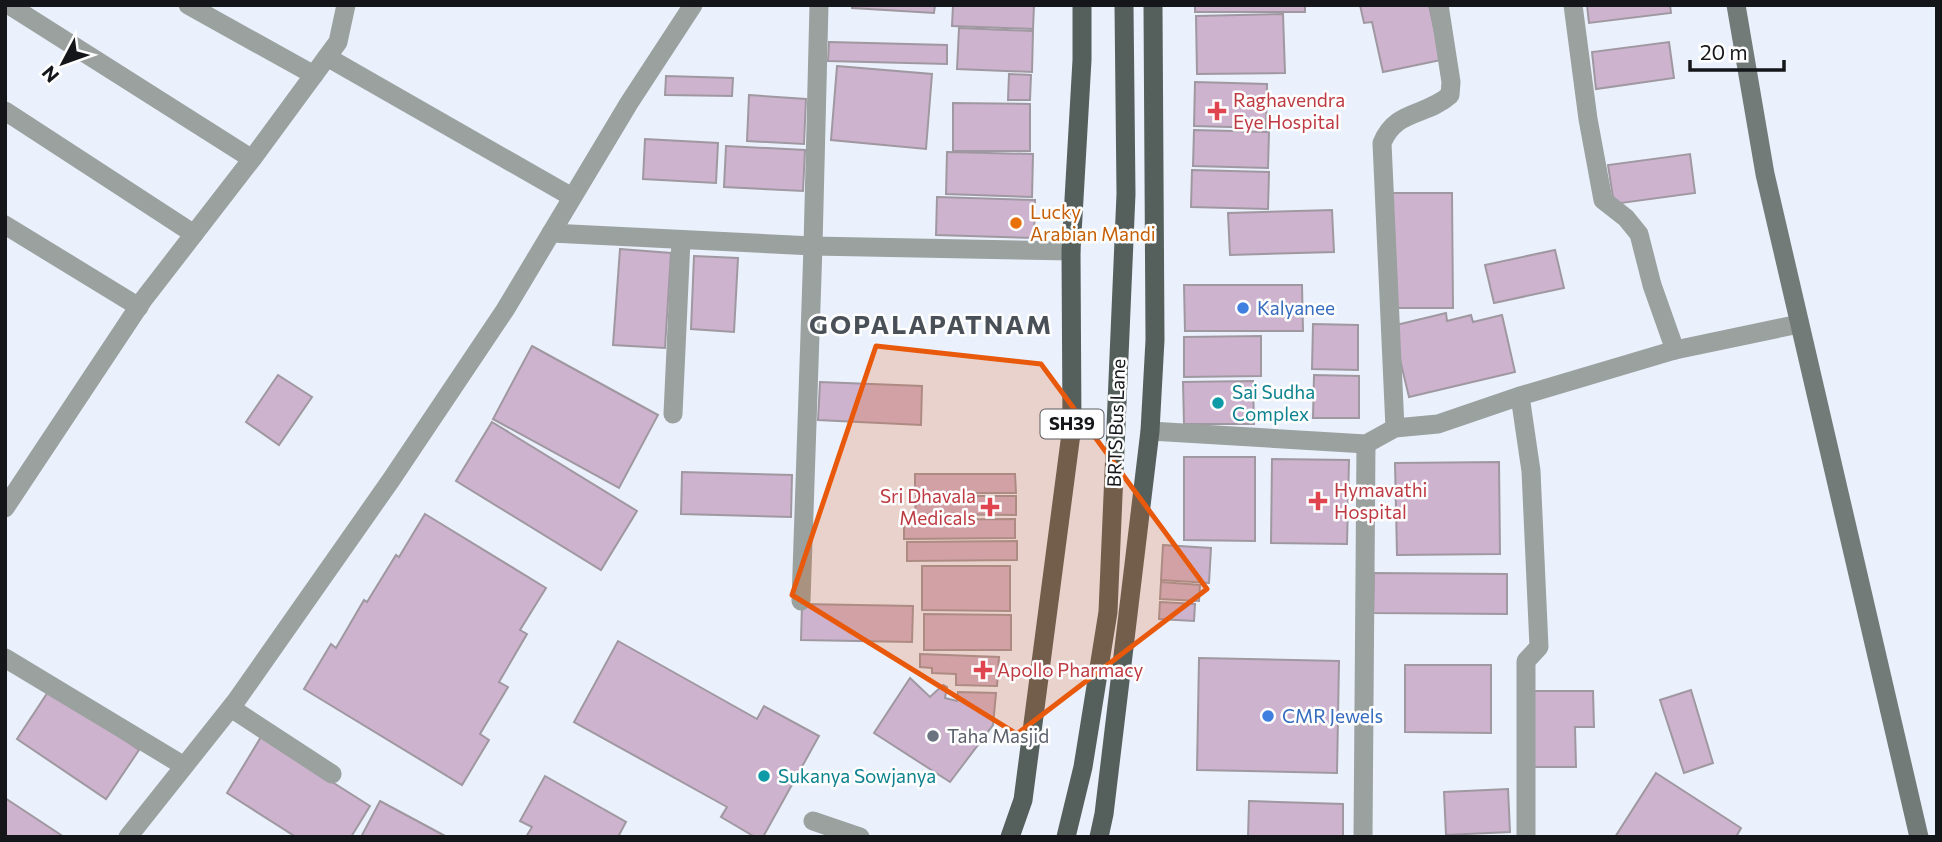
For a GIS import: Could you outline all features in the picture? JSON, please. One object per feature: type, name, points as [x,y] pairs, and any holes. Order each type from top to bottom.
[{"type":"main road","name":"SH39","points":[[1010,837],[1023,800],[1072,426],[1071,251],[1083,5]]},
{"type":"main road","name":"BRTS Bus Lane","points":[[1066,837],[1083,767],[1108,612],[1126,194],[1124,5]]},
{"type":"main road","points":[[1099,837],[1150,431],[1155,340],[1153,5]]},
{"type":"main road","points":[[1736,5],[1765,174],[1919,837]]},
{"type":"street","points":[[9,5],[252,159]]},
{"type":"street","points":[[188,5],[314,75]]},
{"type":"street","points":[[5,508],[139,307],[338,42],[346,5]]},
{"type":"street","points":[[128,837],[231,708],[406,457],[505,310],[629,103],[693,5]]},
{"type":"street","points":[[801,601],[814,246],[819,5]]},
{"type":"street","points":[[1395,428],[1382,143],[1388,129],[1402,118],[1440,104],[1450,95],[1451,82],[1439,5]]},
{"type":"street","points":[[1573,5],[1588,119],[1603,200],[1626,218],[1639,234],[1652,285],[1675,350]]},
{"type":"street","points":[[327,57],[572,197]]},
{"type":"street","points":[[5,111],[194,234]]},
{"type":"street","points":[[5,226],[139,307]]},
{"type":"street","points":[[551,233],[814,246],[1071,251]]},
{"type":"street","points":[[673,414],[681,240]]},
{"type":"street","points":[[1150,431],[1366,444],[1395,428],[1438,424],[1520,396],[1675,350],[1799,324]]},
{"type":"street","points":[[1520,396],[1531,471],[1539,647],[1526,661],[1526,837]]},
{"type":"street","points":[[1363,837],[1366,444]]},
{"type":"street","points":[[5,658],[184,766]]},
{"type":"street","points":[[231,708],[332,774]]},
{"type":"street","points":[[813,821],[860,837]]},
{"type":"highlighted area","points":[[876,346],[1041,364],[1207,589],[1017,734],[792,595]]},
{"type":"building","points":[[852,5],[935,5],[934,13],[852,8]]},
{"type":"building","points":[[953,5],[1034,5],[1033,29],[952,26]]},
{"type":"building","points":[[1195,5],[1305,5],[1305,12],[1195,12]]},
{"type":"building","points":[[1360,5],[1429,5],[1441,60],[1383,72],[1372,22],[1364,23]]},
{"type":"building","points":[[1587,5],[1670,5],[1671,13],[1589,23]]},
{"type":"building","points":[[1283,14],[1285,73],[1197,74],[1196,16]]},
{"type":"building","points":[[959,28],[1033,31],[1032,72],[957,69]]},
{"type":"building","points":[[829,42],[947,45],[947,64],[828,61]]},
{"type":"building","points":[[1669,42],[1674,78],[1596,89],[1592,52]]},
{"type":"building","points":[[837,66],[932,74],[926,149],[831,140]]},
{"type":"building","points":[[1009,74],[1031,75],[1030,100],[1008,100]]},
{"type":"building","points":[[666,76],[733,78],[732,96],[665,95]]},
{"type":"building","points":[[1195,82],[1267,84],[1266,128],[1194,126]]},
{"type":"building","points":[[749,95],[806,99],[804,144],[747,141]]},
{"type":"building","points":[[953,103],[1030,104],[1030,151],[953,151]]},
{"type":"building","points":[[1194,130],[1269,132],[1268,168],[1193,166]]},
{"type":"building","points":[[645,139],[718,143],[716,183],[643,179]]},
{"type":"building","points":[[726,146],[805,150],[803,191],[724,187]]},
{"type":"building","points":[[947,152],[1033,154],[1032,197],[946,194]]},
{"type":"building","points":[[1690,154],[1695,193],[1614,204],[1608,165]]},
{"type":"building","points":[[1192,170],[1269,172],[1268,209],[1191,207]]},
{"type":"building","points":[[1389,193],[1452,193],[1453,308],[1390,308]]},
{"type":"building","points":[[937,197],[1035,200],[1034,238],[936,235]]},
{"type":"building","points":[[1332,210],[1334,252],[1230,255],[1228,213]]},
{"type":"building","points":[[620,249],[671,253],[665,348],[613,345]]},
{"type":"building","points":[[1555,250],[1564,288],[1494,303],[1485,265]]},
{"type":"building","points":[[694,256],[738,258],[734,332],[691,329]]},
{"type":"building","name":"Kalyanee","points":[[1184,285],[1302,285],[1303,331],[1185,331]]},
{"type":"building","points":[[1446,313],[1447,321],[1471,315],[1473,322],[1502,315],[1515,372],[1409,397],[1392,326]]},
{"type":"building","points":[[1313,324],[1358,325],[1358,370],[1312,369]]},
{"type":"building","points":[[1261,336],[1261,376],[1184,377],[1184,337]]},
{"type":"building","points":[[532,346],[658,415],[619,488],[493,419]]},
{"type":"building","points":[[278,375],[312,397],[279,445],[246,422]]},
{"type":"building","points":[[1314,375],[1359,376],[1359,418],[1313,418]]},
{"type":"building","name":"Sai Sudha Complex","points":[[1253,381],[1254,424],[1184,424],[1183,382]]},
{"type":"building","points":[[820,382],[922,386],[921,425],[818,420]]},
{"type":"building","points":[[492,422],[637,511],[601,570],[456,481]]},
{"type":"building","points":[[1184,457],[1255,457],[1255,541],[1184,540]]},
{"type":"building","points":[[1272,459],[1349,460],[1347,544],[1271,543]]},
{"type":"building","points":[[1499,462],[1500,554],[1397,555],[1395,463]]},
{"type":"building","points":[[682,472],[792,475],[791,517],[681,514]]},
{"type":"building","points":[[915,474],[1015,474],[1016,493],[915,493]]},
{"type":"building","points":[[916,496],[1016,496],[1016,515],[915,514]]},
{"type":"building","points":[[425,514],[546,588],[520,630],[527,634],[499,682],[508,687],[480,734],[489,740],[462,785],[304,689],[331,644],[336,648],[364,600],[367,602],[396,555],[399,557]]},
{"type":"building","points":[[1015,519],[1015,538],[904,539],[904,520]]},
{"type":"building","points":[[1017,541],[1017,560],[907,561],[907,542]]},
{"type":"building","points":[[1163,545],[1211,548],[1209,583],[1161,580]]},
{"type":"building","points":[[922,566],[1010,566],[1010,611],[922,610]]},
{"type":"building","points":[[1374,573],[1507,574],[1507,614],[1373,613]]},
{"type":"building","points":[[1161,582],[1200,585],[1199,601],[1160,599]]},
{"type":"building","points":[[1160,602],[1195,604],[1194,621],[1159,619]]},
{"type":"building","points":[[802,604],[913,606],[912,642],[801,640]]},
{"type":"building","points":[[924,614],[1011,615],[1011,650],[924,650]]},
{"type":"building","points":[[618,641],[757,719],[764,706],[819,736],[763,837],[755,837],[721,817],[727,807],[574,722]]},
{"type":"building","points":[[920,654],[999,657],[997,686],[956,685],[956,674],[932,673],[932,668],[920,667]]},
{"type":"building","name":"CMR Jewels","points":[[1199,658],[1339,661],[1337,773],[1197,770]]},
{"type":"building","points":[[1405,665],[1491,665],[1491,733],[1405,732]]},
{"type":"building","points":[[910,678],[930,697],[943,685],[947,687],[945,698],[957,701],[958,692],[996,693],[993,725],[950,782],[874,733]]},
{"type":"building","points":[[50,689],[139,750],[106,799],[17,739]]},
{"type":"building","points":[[1691,690],[1713,763],[1684,773],[1660,700]]},
{"type":"building","points":[[1532,691],[1593,691],[1594,727],[1575,727],[1576,767],[1534,767]]},
{"type":"building","points":[[261,737],[370,806],[351,837],[296,837],[227,793]]},
{"type":"building","points":[[1656,773],[1741,828],[1736,837],[1615,837]]},
{"type":"building","points":[[545,776],[626,822],[618,837],[526,837],[532,827],[520,821]]},
{"type":"building","points":[[1508,789],[1510,832],[1446,835],[1444,792]]},
{"type":"building","points":[[5,798],[64,837],[5,837]]},
{"type":"building","points":[[380,801],[447,837],[361,837]]},
{"type":"building","points":[[1249,801],[1343,804],[1343,837],[1248,837]]},
{"type":"place","name":"Raghavendra Eye Hospital","points":[[1217,111]]},
{"type":"place","name":"Lucky Arabian Mandi","points":[[1016,223]]},
{"type":"place","name":"Kalyanee","points":[[1243,308]]},
{"type":"place","name":"Sai Sudha Complex","points":[[1218,403]]},
{"type":"place","name":"Hymavathi Hospital","points":[[1318,501]]},
{"type":"place","name":"Sri Dhavala Medicals","points":[[990,507]]},
{"type":"place","name":"Apollo Pharmacy","points":[[983,670]]},
{"type":"place","name":"CMR Jewels","points":[[1268,716]]},
{"type":"place","name":"Taha Masjid","points":[[933,736]]},
{"type":"place","name":"Sukanya Sowjanya","points":[[764,776]]},
{"type":"district","name":"GOPALAPATNAM","points":[[931,325]]}]
